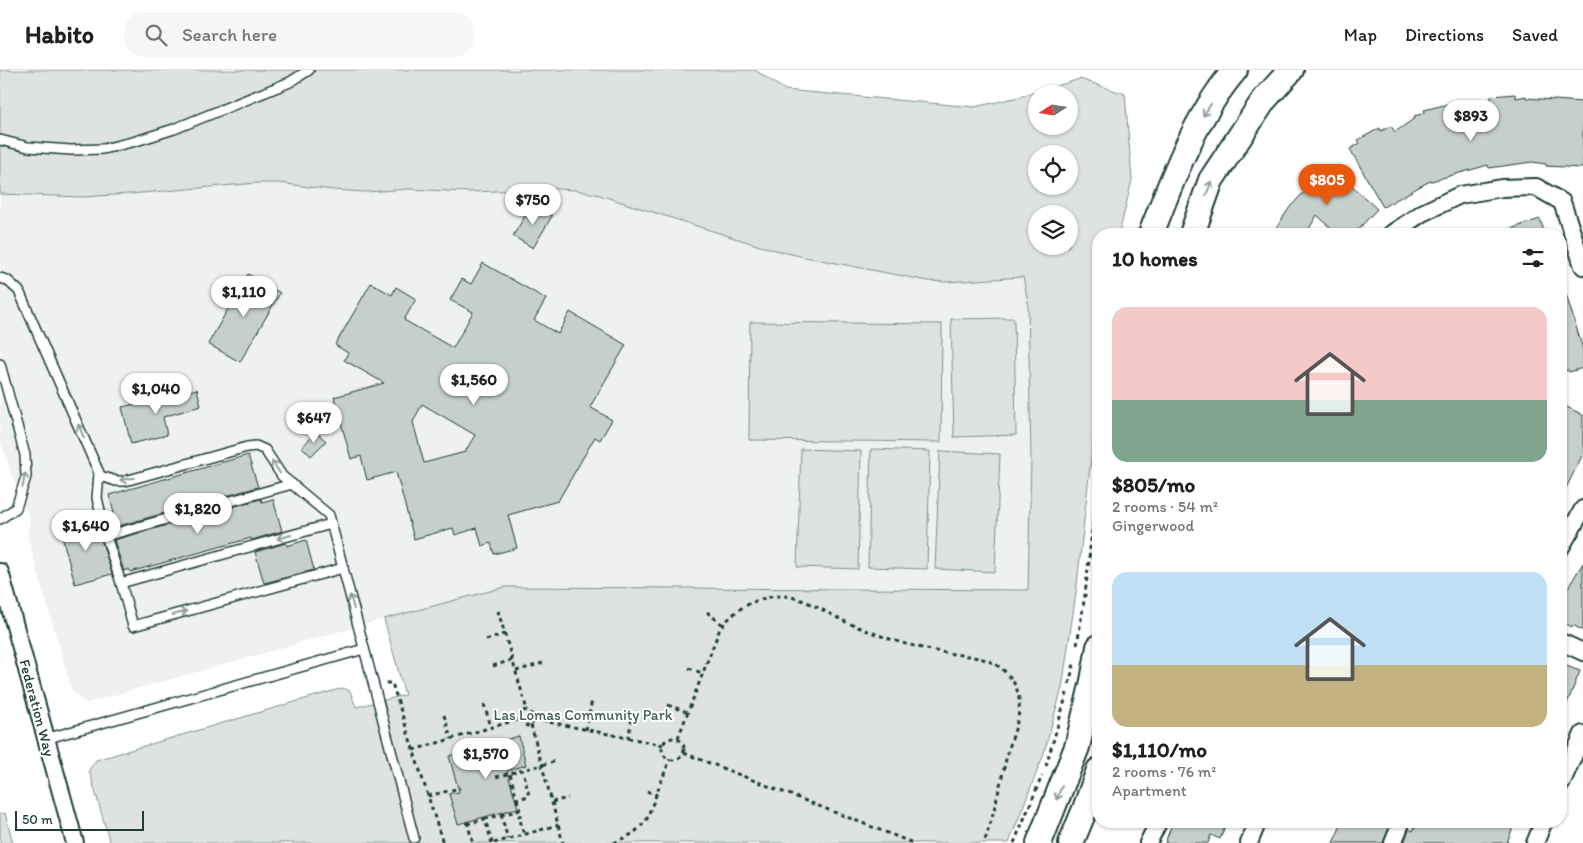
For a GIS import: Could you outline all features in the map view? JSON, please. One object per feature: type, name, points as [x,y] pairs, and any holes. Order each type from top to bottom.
[{"type":"street","points":[[1153,228],[1174,175],[1198,124],[1235,70]]},
{"type":"street","points":[[1194,228],[1211,180],[1264,100],[1291,70]]},
{"type":"street","points":[[1400,228],[1422,213],[1460,195],[1502,188],[1536,187],[1562,202],[1583,266]]},
{"type":"street","points":[[1567,537],[1583,509]]},
{"type":"street","name":"Federation Way","points":[[0,572],[75,843]]},
{"type":"street","points":[[1567,645],[1583,652]]},
{"type":"street","points":[[1087,649],[1092,676]]},
{"type":"street","points":[[1039,843],[1077,748],[1092,685]]},
{"type":"street","points":[[1567,770],[1583,734]]},
{"type":"street","points":[[1071,843],[1092,791]]},
{"type":"street","points":[[1148,843],[1156,828]]},
{"type":"street","points":[[1249,843],[1255,828]]},
{"type":"street","points":[[1393,843],[1399,828]]},
{"type":"street","points":[[1535,843],[1541,828]]},
{"type":"lane","points":[[0,140],[28,148],[103,149],[136,141],[174,128],[290,82],[309,70]]},
{"type":"lane","points":[[0,278],[7,280],[19,291],[100,476],[97,498],[106,536],[133,626],[343,568]]},
{"type":"lane","points":[[0,364],[24,455],[26,477],[16,508],[0,519]]},
{"type":"lane","points":[[100,476],[116,481],[125,480],[256,446],[265,450],[282,476],[329,515],[414,838]]},
{"type":"lane","points":[[106,536],[292,484]]},
{"type":"lane","points":[[121,582],[331,524]]},
{"type":"lane","points":[[45,739],[364,649]]},
{"type":"path","points":[[1087,649],[1085,595],[1092,532]]},
{"type":"path","points":[[678,738],[702,673],[723,625],[739,609],[762,599],[784,596],[814,606],[845,621],[896,641],[933,651],[992,662],[1002,669],[1016,687],[1019,713],[984,843]]},
{"type":"path","points":[[498,610],[527,710],[534,719]]},
{"type":"path","points":[[707,612],[723,625]]},
{"type":"path","points":[[486,640],[504,634]]},
{"type":"path","points":[[493,666],[512,660]]},
{"type":"path","points":[[1014,843],[1046,764],[1068,690],[1074,661]]},
{"type":"path","points":[[516,671],[543,663]]},
{"type":"path","points":[[689,668],[702,673]]},
{"type":"path","points":[[386,684],[392,683],[443,843]]},
{"type":"path","points":[[586,730],[592,700]]},
{"type":"path","points":[[484,704],[491,727]]},
{"type":"path","points":[[668,705],[687,712]]},
{"type":"path","points":[[527,710],[520,713],[520,720],[524,725],[531,725]]},
{"type":"path","points":[[444,715],[450,739]]},
{"type":"path","points":[[628,738],[632,718]]},
{"type":"path","points":[[534,719],[663,745]]},
{"type":"path","points":[[534,719],[531,725],[563,843]]},
{"type":"path","points":[[413,750],[520,720]]},
{"type":"path","points":[[678,738],[683,743],[684,753],[676,759],[670,759],[663,752],[663,745],[667,739],[678,738]]},
{"type":"path","points":[[684,753],[913,843]]},
{"type":"path","points":[[614,843],[634,833],[646,821],[670,759]]},
{"type":"path","points":[[496,777],[557,761]]},
{"type":"path","points":[[517,799],[529,796],[523,770]]},
{"type":"path","points":[[510,774],[522,815],[519,816],[524,835]]},
{"type":"path","points":[[428,796],[460,788]]},
{"type":"path","points":[[647,790],[657,795]]},
{"type":"path","points":[[552,802],[568,798]]},
{"type":"path","points":[[473,843],[467,823],[520,810]]},
{"type":"path","points":[[501,815],[508,839]]},
{"type":"path","points":[[485,819],[493,843],[558,825]]},
{"type":"shaded area","points":[[257,183],[279,183],[366,192],[409,189],[468,192],[575,190],[596,194],[760,246],[795,255],[928,281],[946,282],[1023,277],[1028,302],[1031,459],[1028,590],[505,587],[384,619],[87,703],[72,691],[27,535],[30,520],[0,440],[0,194],[82,197]]},
{"type":"green space","name":"Las Lomas Community Park","points":[[0,70],[755,70],[785,90],[974,107],[1028,94],[1028,135],[1078,135],[1078,85],[1060,85],[1080,79],[1125,94],[1132,180],[1120,228],[1092,228],[1092,449],[1076,593],[1062,688],[1043,756],[1009,843],[110,843],[89,770],[96,760],[343,688],[350,691],[356,707],[405,695],[384,619],[505,587],[1028,590],[1031,459],[1028,302],[1023,277],[946,282],[928,281],[795,255],[760,246],[596,194],[575,190],[468,192],[409,189],[366,192],[279,183],[257,183],[82,197],[0,194]]},
{"type":"green space","points":[[1014,318],[1016,435],[954,437],[951,319]]},
{"type":"green space","points":[[750,322],[942,324],[941,442],[749,440]]},
{"type":"green space","points":[[801,449],[861,451],[858,569],[797,567]]},
{"type":"green space","points":[[871,449],[930,451],[927,569],[868,567]]},
{"type":"green space","points":[[940,451],[1000,454],[995,572],[935,569]]},
{"type":"green space","points":[[5,813],[13,843],[0,843],[0,814]]},
{"type":"building","points":[[1515,94],[1516,98],[1526,96],[1526,98],[1583,102],[1583,168],[1546,166],[1546,164],[1532,162],[1489,168],[1488,165],[1428,182],[1383,207],[1350,149],[1360,143],[1358,140],[1380,128],[1381,131],[1391,126],[1395,132],[1415,118],[1414,116],[1425,113],[1424,110],[1448,104],[1448,107],[1491,100],[1491,96]]},
{"type":"building","points":[[1329,165],[1377,209],[1360,228],[1331,228],[1317,215],[1309,228],[1276,228],[1290,207],[1305,191],[1302,189],[1319,171],[1321,173]]},
{"type":"building","points":[[532,204],[552,216],[533,248],[513,236]]},
{"type":"building","points":[[1540,219],[1543,228],[1513,228]]},
{"type":"building","points":[[483,263],[546,299],[534,320],[558,334],[570,312],[626,345],[590,407],[612,420],[600,440],[595,437],[558,501],[508,515],[517,548],[494,554],[491,543],[482,546],[477,528],[455,535],[453,528],[414,539],[396,472],[367,480],[361,456],[351,459],[334,397],[384,383],[344,360],[348,353],[335,345],[371,283],[392,295],[396,287],[416,299],[404,320],[453,348],[473,312],[450,300],[462,279],[471,284]],"holes":[[[422,404],[475,435],[465,452],[424,463],[413,422]]]},
{"type":"building","points":[[248,274],[280,293],[240,362],[208,344]]},
{"type":"building","points":[[1567,297],[1583,349],[1583,368],[1569,372]]},
{"type":"building","points":[[197,389],[201,406],[163,417],[167,435],[131,444],[122,407],[158,400]]},
{"type":"building","points":[[1567,407],[1583,415],[1583,454],[1567,486]]},
{"type":"building","points":[[316,432],[326,441],[311,456],[302,447]]},
{"type":"building","points":[[248,455],[258,487],[111,528],[108,515],[114,513],[109,495]]},
{"type":"building","points":[[261,499],[262,502],[273,499],[282,531],[130,572],[129,569],[124,571],[114,540]]},
{"type":"building","points":[[95,519],[112,574],[75,584],[60,529]]},
{"type":"building","points":[[306,540],[314,570],[264,583],[255,552],[286,543],[287,546]]},
{"type":"building","points":[[1583,563],[1583,631],[1573,625],[1572,627],[1567,624],[1567,589]]},
{"type":"building","points":[[1567,666],[1580,671],[1567,704]]},
{"type":"building","points":[[519,736],[526,765],[507,771],[518,808],[458,824],[449,794],[459,792],[449,756]]},
{"type":"building","points":[[1170,828],[1224,828],[1220,839],[1211,835],[1208,843],[1165,843]]},
{"type":"building","points":[[1340,828],[1389,828],[1383,843],[1333,843]]},
{"type":"building","points":[[1414,828],[1513,828],[1507,843],[1404,843],[1409,829],[1413,831]]}]
